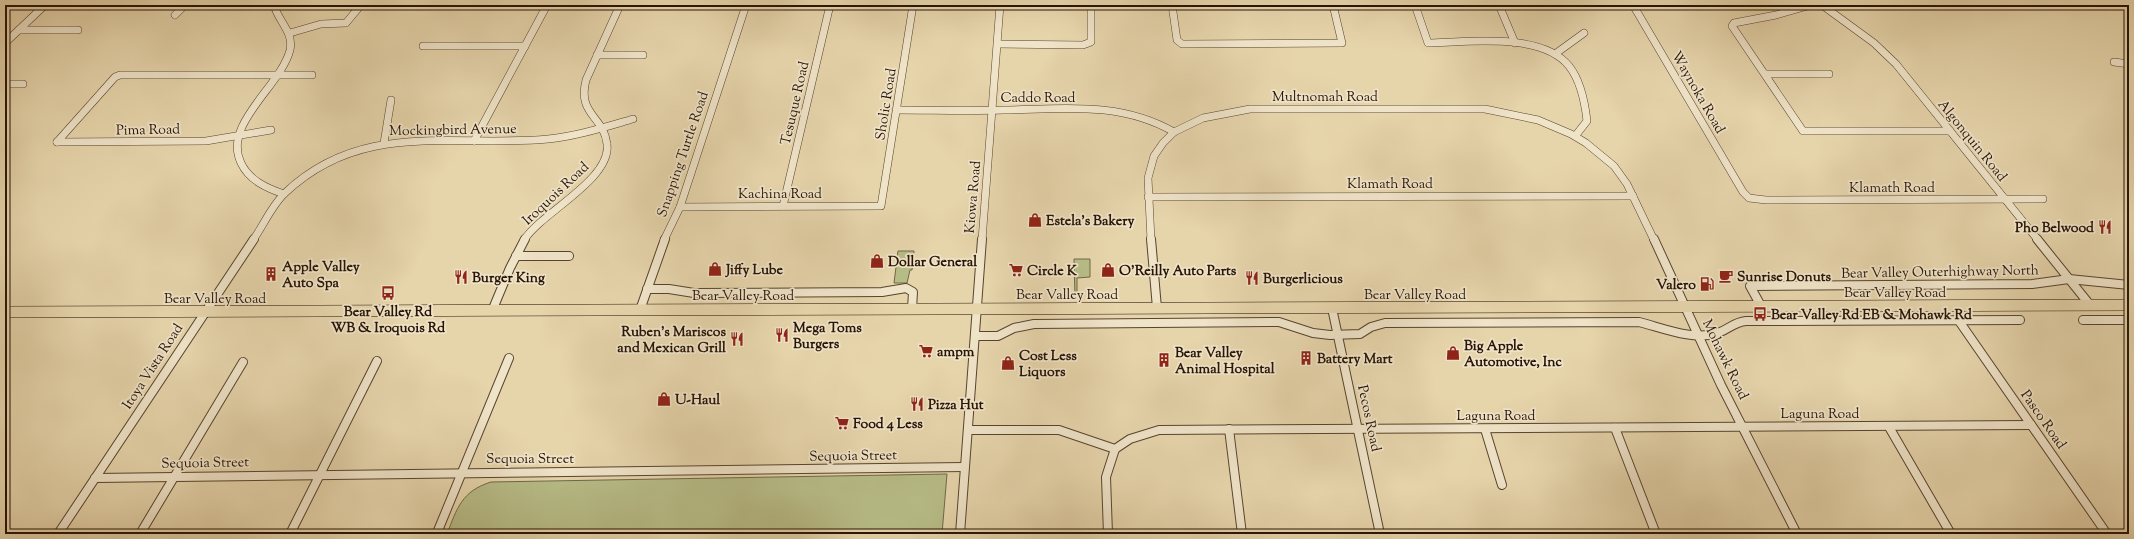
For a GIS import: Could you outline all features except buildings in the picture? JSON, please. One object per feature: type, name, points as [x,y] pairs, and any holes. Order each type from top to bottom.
[{"type":"main road","name":"Bear Valley Road","points":[[5,312],[2129,305]]},
{"type":"street","points":[[5,43],[45,5]]},
{"type":"street","points":[[175,15],[184,5]]},
{"type":"street","points":[[274,5],[275,14],[290,33],[290,48],[279,75],[247,115],[238,136],[236,153],[240,164],[254,180],[268,189],[284,194]]},
{"type":"street","points":[[290,33],[321,24],[346,23],[361,5]]},
{"type":"street","points":[[474,140],[547,5]]},
{"type":"street","name":"Iroquois Road","points":[[492,311],[516,256],[534,227],[554,208],[579,192],[601,167],[606,154],[607,142],[602,128],[585,102],[583,91],[597,54],[620,5]]},
{"type":"street","name":"Snapping Turtle Road","points":[[640,310],[662,245],[680,207],[746,5]]},
{"type":"street","name":"Tesuque Road","points":[[784,206],[830,5]]},
{"type":"street","name":"Sholic Road","points":[[881,206],[913,5]]},
{"type":"street","name":"Kiowa Road","points":[[960,534],[1000,5]]},
{"type":"street","points":[[998,44],[1083,45],[1091,42],[1091,5]]},
{"type":"street","points":[[1172,5],[1177,40],[1182,44],[1342,43],[1333,5]]},
{"type":"street","points":[[1415,5],[1428,43],[1515,42],[1536,46],[1555,54],[1569,66],[1584,99],[1587,121],[1576,135]]},
{"type":"street","points":[[1500,5],[1515,42]]},
{"type":"street","name":"Waynoka Road","points":[[1633,5],[1743,192]]},
{"type":"street","points":[[1810,5],[1776,15],[1734,23],[1732,26],[1766,74],[1803,131],[1950,131]]},
{"type":"street","name":"Algonquin Road","points":[[1822,5],[1869,38],[1896,64],[2090,305]]},
{"type":"street","points":[[19,30],[78,30]]},
{"type":"street","points":[[1555,54],[1571,44],[1584,33]]},
{"type":"street","points":[[423,46],[525,46]]},
{"type":"street","points":[[597,54],[643,55]]},
{"type":"street","points":[[2114,62],[2129,64]]},
{"type":"street","name":"Pima Road","points":[[271,130],[206,141],[57,142],[115,77],[120,74],[279,75]]},
{"type":"street","points":[[1766,74],[1828,74]]},
{"type":"street","points":[[279,75],[312,75]]},
{"type":"street","points":[[5,84],[23,84]]},
{"type":"street","points":[[384,143],[391,100]]},
{"type":"street","name":"Multnomah Road","points":[[1157,308],[1148,197],[1149,171],[1158,150],[1174,132],[1202,118],[1232,110],[1485,109],[1517,113],[1534,118],[1576,135],[1596,149],[1616,167],[1633,196]]},
{"type":"street","name":"Caddo Road","points":[[897,110],[1100,110],[1120,112],[1143,117],[1167,126],[1174,132]]},
{"type":"street","name":"Mockingbird Avenue","points":[[284,194],[301,179],[330,161],[364,148],[384,143],[400,141],[546,139],[602,128],[633,119]]},
{"type":"street","name":"Klamath Road","points":[[1743,192],[1749,198],[1756,200],[2043,199]]},
{"type":"street","name":"Itoya Vista Road","points":[[58,534],[284,194]]},
{"type":"street","name":"Klamath Road","points":[[1148,197],[1633,196]]},
{"type":"street","name":"Mohawk Road","points":[[1633,196],[1698,335],[1797,534]]},
{"type":"street","name":"Kachina Road","points":[[680,207],[881,206]]},
{"type":"street","points":[[516,256],[569,256]]},
{"type":"street","name":"Bear Valley Outerhighway North","points":[[1761,306],[1750,286],[2032,284],[2069,279],[2129,285]]},
{"type":"street","points":[[647,289],[669,289],[694,293],[882,292],[906,288],[913,292],[912,309]]},
{"type":"street","name":"Pecos Road","points":[[1332,308],[1380,534]]},
{"type":"street","points":[[976,336],[998,336],[1014,328],[1034,324],[1279,322],[1313,333],[1338,335],[1360,334],[1371,327],[1386,323],[1639,322],[1675,332],[1698,335],[1718,333],[1732,324],[1756,321],[2020,320]]},
{"type":"street","points":[[2083,320],[2129,320]]},
{"type":"street","name":"Pasco Road","points":[[1959,321],[2107,534]]},
{"type":"street","points":[[437,533],[509,358]]},
{"type":"street","points":[[290,534],[377,361]]},
{"type":"street","points":[[140,534],[243,362]]},
{"type":"street","name":"Laguna Road","points":[[1115,449],[1130,439],[1159,430],[2031,425]]},
{"type":"street","points":[[1888,427],[1951,534]]},
{"type":"street","points":[[1615,428],[1656,534]]},
{"type":"street","points":[[1229,429],[1242,534]]},
{"type":"street","points":[[1485,429],[1502,485]]},
{"type":"street","points":[[968,430],[1059,430],[1115,449],[1106,477],[1108,534]]},
{"type":"street","name":"Sequoia Street","points":[[95,478],[964,467]]},
{"type":"green space","points":[[898,251],[914,251],[912,270],[910,270],[907,283],[894,283]]},
{"type":"green space","points":[[1074,259],[1090,259],[1090,277],[1077,278],[1077,297],[1075,297]]},
{"type":"green space","points":[[947,474],[942,534],[447,534],[458,508],[467,496],[473,490],[491,482]]},
{"type":"place","name":"Estela's Bakery","points":[[1035,220]]},
{"type":"place","name":"Pho Belwood","points":[[2105,227]]},
{"type":"place","name":"Dollar General","points":[[877,261]]},
{"type":"place","name":"Jiffy Lube","points":[[715,269]]},
{"type":"place","name":"Circle K","points":[[1016,270]]},
{"type":"place","name":"O'Reilly Auto Parts","points":[[1108,270]]},
{"type":"place","name":"Apple Valley Auto Spa","points":[[271,274]]},
{"type":"place","name":"Sunrise Donuts","points":[[1726,276]]},
{"type":"place","name":"Burger King","points":[[461,277]]},
{"type":"place","name":"Burgerlicious","points":[[1252,278]]},
{"type":"place","name":"Valero","points":[[1707,284]]},
{"type":"place","name":"Bear Valley Rd WB & Iroquois Rd","points":[[388,293]]},
{"type":"place","name":"Bear Valley Rd EB & Mohawk Rd","points":[[1760,314]]},
{"type":"place","name":"Mega Toms Burgers","points":[[782,335]]},
{"type":"place","name":"Ruben's Mariscos and Mexican Grill","points":[[737,339]]},
{"type":"place","name":"ampm","points":[[926,351]]},
{"type":"place","name":"Big Apple Automotive, Inc","points":[[1453,353]]},
{"type":"place","name":"Battery Mart","points":[[1306,358]]},
{"type":"place","name":"Bear Valley Animal Hospital","points":[[1164,360]]},
{"type":"place","name":"Cost Less Liquors","points":[[1008,363]]},
{"type":"place","name":"U-Haul","points":[[664,399]]},
{"type":"place","name":"Pizza Hut","points":[[917,404]]},
{"type":"place","name":"Food 4 Less","points":[[842,423]]}]
